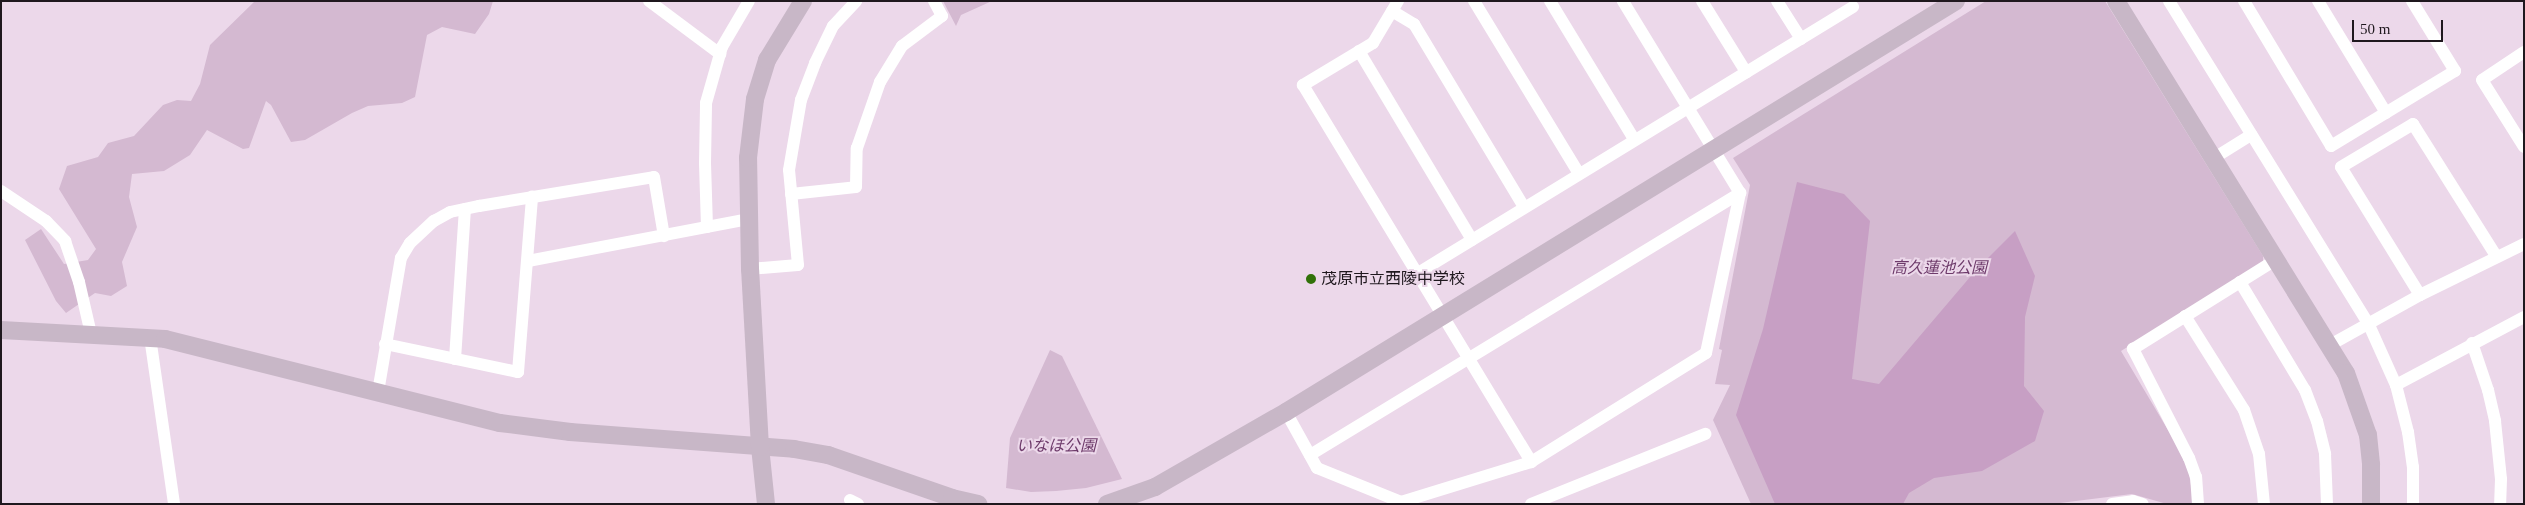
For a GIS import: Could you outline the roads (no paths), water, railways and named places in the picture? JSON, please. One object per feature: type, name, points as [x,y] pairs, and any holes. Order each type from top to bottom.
[{"type":"street","points":[[649,1],[720,54]]},
{"type":"street","points":[[707,227],[704,163],[706,103],[720,54],[749,1]]},
{"type":"street","points":[[766,504],[760,447],[750,269],[748,158],[755,99],[767,60],[802,1]]},
{"type":"street","points":[[750,269],[798,265],[789,170],[801,100],[814,62],[833,26],[856,1]]},
{"type":"street","points":[[791,194],[856,187],[857,148],[880,82],[902,46],[942,16],[934,1]]},
{"type":"street","points":[[1474,1],[1579,174]]},
{"type":"street","points":[[1550,1],[1634,139]]},
{"type":"street","points":[[1286,412],[1317,468],[1401,502],[1531,462],[1706,353],[1740,193],[1623,1]]},
{"type":"street","points":[[1702,1],[1746,72]]},
{"type":"street","points":[[1777,1],[1801,39]]},
{"type":"street","points":[[1107,504],[1155,487],[1286,412],[1956,1]]},
{"type":"street","points":[[2116,1],[2346,373],[2368,435],[2372,465],[2371,504]]},
{"type":"street","points":[[2169,1],[2369,325],[2396,384],[2408,432],[2413,467],[2413,504]]},
{"type":"street","points":[[2244,1],[2331,146],[2454,70],[2412,1]]},
{"type":"street","points":[[2318,1],[2386,113]]},
{"type":"street","points":[[1524,207],[1414,24],[1395,6],[1373,43],[1303,85],[1531,462]]},
{"type":"street","points":[[1418,273],[1852,7]]},
{"type":"street","points":[[1359,51],[1472,240]]},
{"type":"street","points":[[2524,52],[2482,80],[2524,147]]},
{"type":"street","points":[[2420,295],[2341,167],[2413,124],[2496,256]]},
{"type":"street","points":[[2214,158],[2251,135]]},
{"type":"street","points":[[378,392],[401,258],[410,243],[434,221],[450,212],[654,177],[664,236]]},
{"type":"street","points":[[1,191],[46,221],[65,241],[80,282],[91,334]]},
{"type":"street","points":[[1310,455],[1740,193]]},
{"type":"street","points":[[386,344],[518,372],[532,197]]},
{"type":"street","points":[[455,359],[465,209]]},
{"type":"street","points":[[528,261],[748,219]]},
{"type":"street","points":[[2330,345],[2420,295],[2496,256],[2524,244]]},
{"type":"street","points":[[2198,504],[2196,477],[2189,458],[2133,349],[2277,259]]},
{"type":"street","points":[[2240,282],[2305,390],[2317,421],[2325,454],[2327,504]]},
{"type":"street","points":[[2185,316],[2244,410],[2260,454],[2264,504]]},
{"type":"street","points":[[2396,384],[2524,317]]},
{"type":"street","points":[[1,330],[150,337],[500,423],[570,432],[794,449],[828,455],[952,498],[978,504]]},
{"type":"street","points":[[150,337],[174,504]]},
{"type":"street","points":[[2472,343],[2488,390],[2495,420],[2501,479],[2500,504]]},
{"type":"street","points":[[1531,504],[1704,434]]},
{"type":"street","points":[[2112,504],[2136,503]]},
{"type":"place","name":"茂原市立西陵中学校","points":[[1311,279]]},
{"type":"park label","name":"高久蓮池公園","points":[[1939,268]]},
{"type":"park label","name":"いなほ公園","points":[[1056,446]]}]
